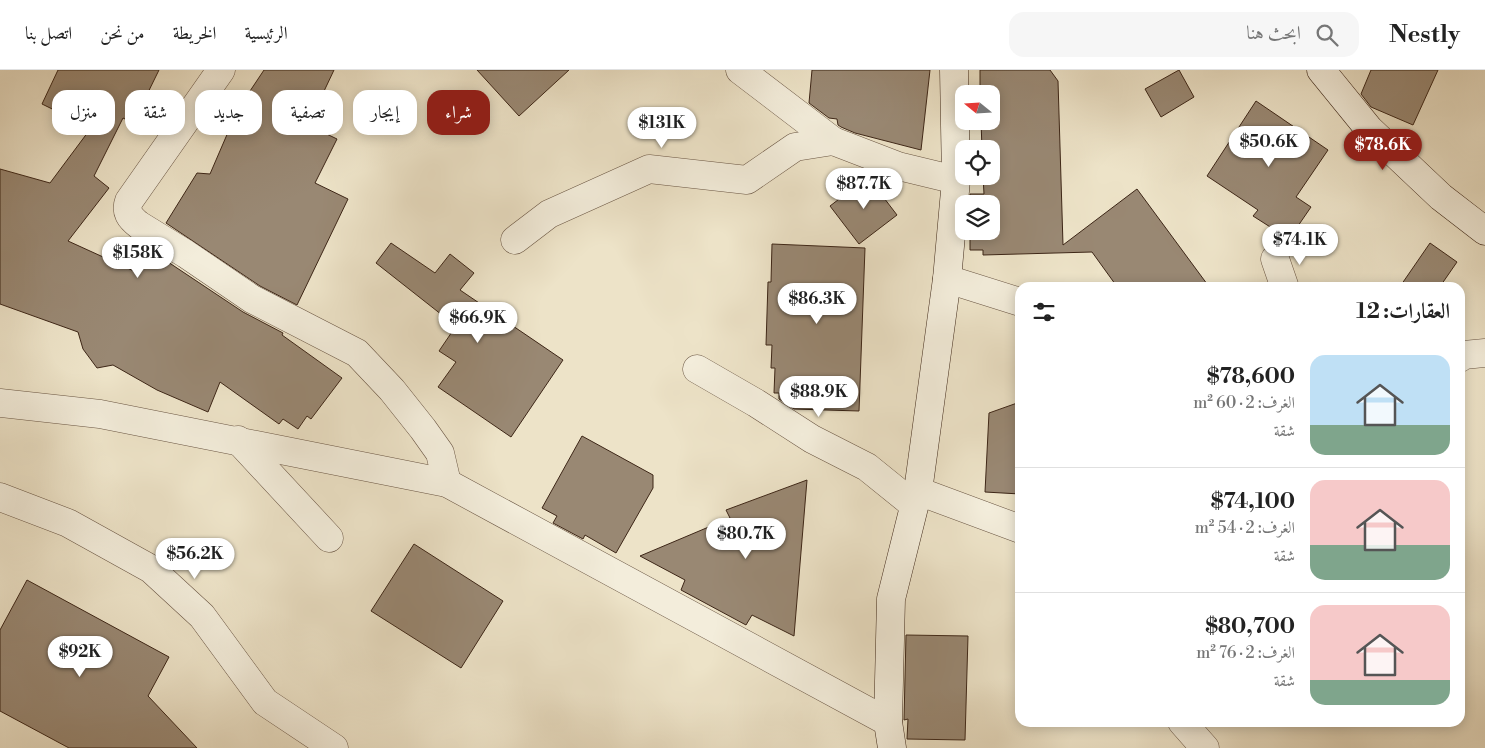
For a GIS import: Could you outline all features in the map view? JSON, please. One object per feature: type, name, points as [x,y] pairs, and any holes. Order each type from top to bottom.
[{"type":"street","points":[[221,70],[129,201],[128,214],[139,225],[252,299],[357,353],[392,390],[440,453],[447,483]]},
{"type":"street","points":[[740,70],[833,141],[898,166],[955,180]]},
{"type":"street","points":[[954,70],[955,140]]},
{"type":"street","points":[[1321,70],[1369,129],[1441,197],[1485,231]]},
{"type":"street","points":[[515,240],[549,214],[649,169],[747,180],[795,147],[833,141]]},
{"type":"street","points":[[0,402],[100,414],[447,483],[890,735],[891,599],[916,498],[947,279],[956,185]]},
{"type":"street","points":[[1275,259],[1283,282]]},
{"type":"street","points":[[947,279],[1015,300]]},
{"type":"street","points":[[697,369],[756,403],[812,439],[867,467],[916,498],[1015,527]]},
{"type":"street","points":[[238,440],[329,538]]},
{"type":"street","points":[[0,497],[68,523],[151,570],[202,616],[265,702],[334,748]]},
{"type":"street","points":[[1186,727],[1205,748]]},
{"type":"building","points":[[58,70],[159,70],[149,90],[125,90],[125,119],[123,118],[115,134],[115,90],[52,90],[52,109],[42,104]]},
{"type":"building","points":[[264,70],[334,70],[325,90],[272,90],[272,135],[329,135],[337,139],[315,183],[348,199],[297,305],[260,286],[166,223],[197,173],[210,174],[227,135],[262,135],[262,90],[251,90]]},
{"type":"building","points":[[477,70],[569,70],[519,116]]},
{"type":"building","points":[[812,70],[930,70],[921,150],[855,133],[838,125],[837,119],[829,118],[809,103]]},
{"type":"building","points":[[980,70],[1050,70],[1058,81],[1063,245],[1137,189],[1206,282],[1114,282],[1092,252],[983,255],[983,250],[970,250],[970,240],[1000,240],[1000,195],[970,195],[984,194],[984,185],[1000,185],[1000,140],[982,140],[981,130],[1000,130],[1000,85],[980,85]]},
{"type":"building","points":[[1179,70],[1194,97],[1161,117],[1145,89]]},
{"type":"building","points":[[1371,70],[1438,70],[1413,125],[1371,107],[1361,94]]},
{"type":"building","points":[[1256,101],[1328,150],[1296,197],[1311,207],[1289,239],[1253,216],[1258,210],[1207,176]]},
{"type":"building","points":[[86,135],[114,135],[94,176],[109,188],[68,241],[136,272],[150,250],[243,312],[283,333],[282,335],[342,378],[311,419],[307,416],[298,429],[283,419],[279,424],[220,382],[208,412],[157,390],[113,365],[97,368],[83,349],[78,332],[0,304],[0,169],[50,183]]},
{"type":"building","points":[[868,177],[897,215],[859,244],[830,206]]},
{"type":"building","points":[[391,243],[435,273],[450,254],[474,273],[460,290],[563,360],[511,437],[438,387],[456,362],[439,351],[456,326],[376,263]]},
{"type":"building","points":[[1430,243],[1457,262],[1443,282],[1403,282]]},
{"type":"building","points":[[772,244],[865,248],[859,411],[794,409],[779,399],[779,393],[774,393],[775,368],[771,368],[772,345],[766,345],[768,282],[771,282]]},
{"type":"building","points":[[1015,404],[1015,494],[985,492],[989,413]]},
{"type":"building","points":[[582,436],[653,475],[653,488],[616,553],[585,535],[583,539],[553,523],[557,516],[542,508]]},
{"type":"building","points":[[807,480],[794,636],[752,615],[746,625],[681,590],[685,580],[640,556],[730,518],[726,510]]},
{"type":"building","points":[[414,544],[503,601],[461,668],[371,611]]},
{"type":"building","points":[[27,580],[169,657],[148,696],[197,748],[69,748],[0,711],[0,630]]},
{"type":"building","points":[[906,635],[968,636],[965,740],[907,739],[908,719],[904,720]]}]
